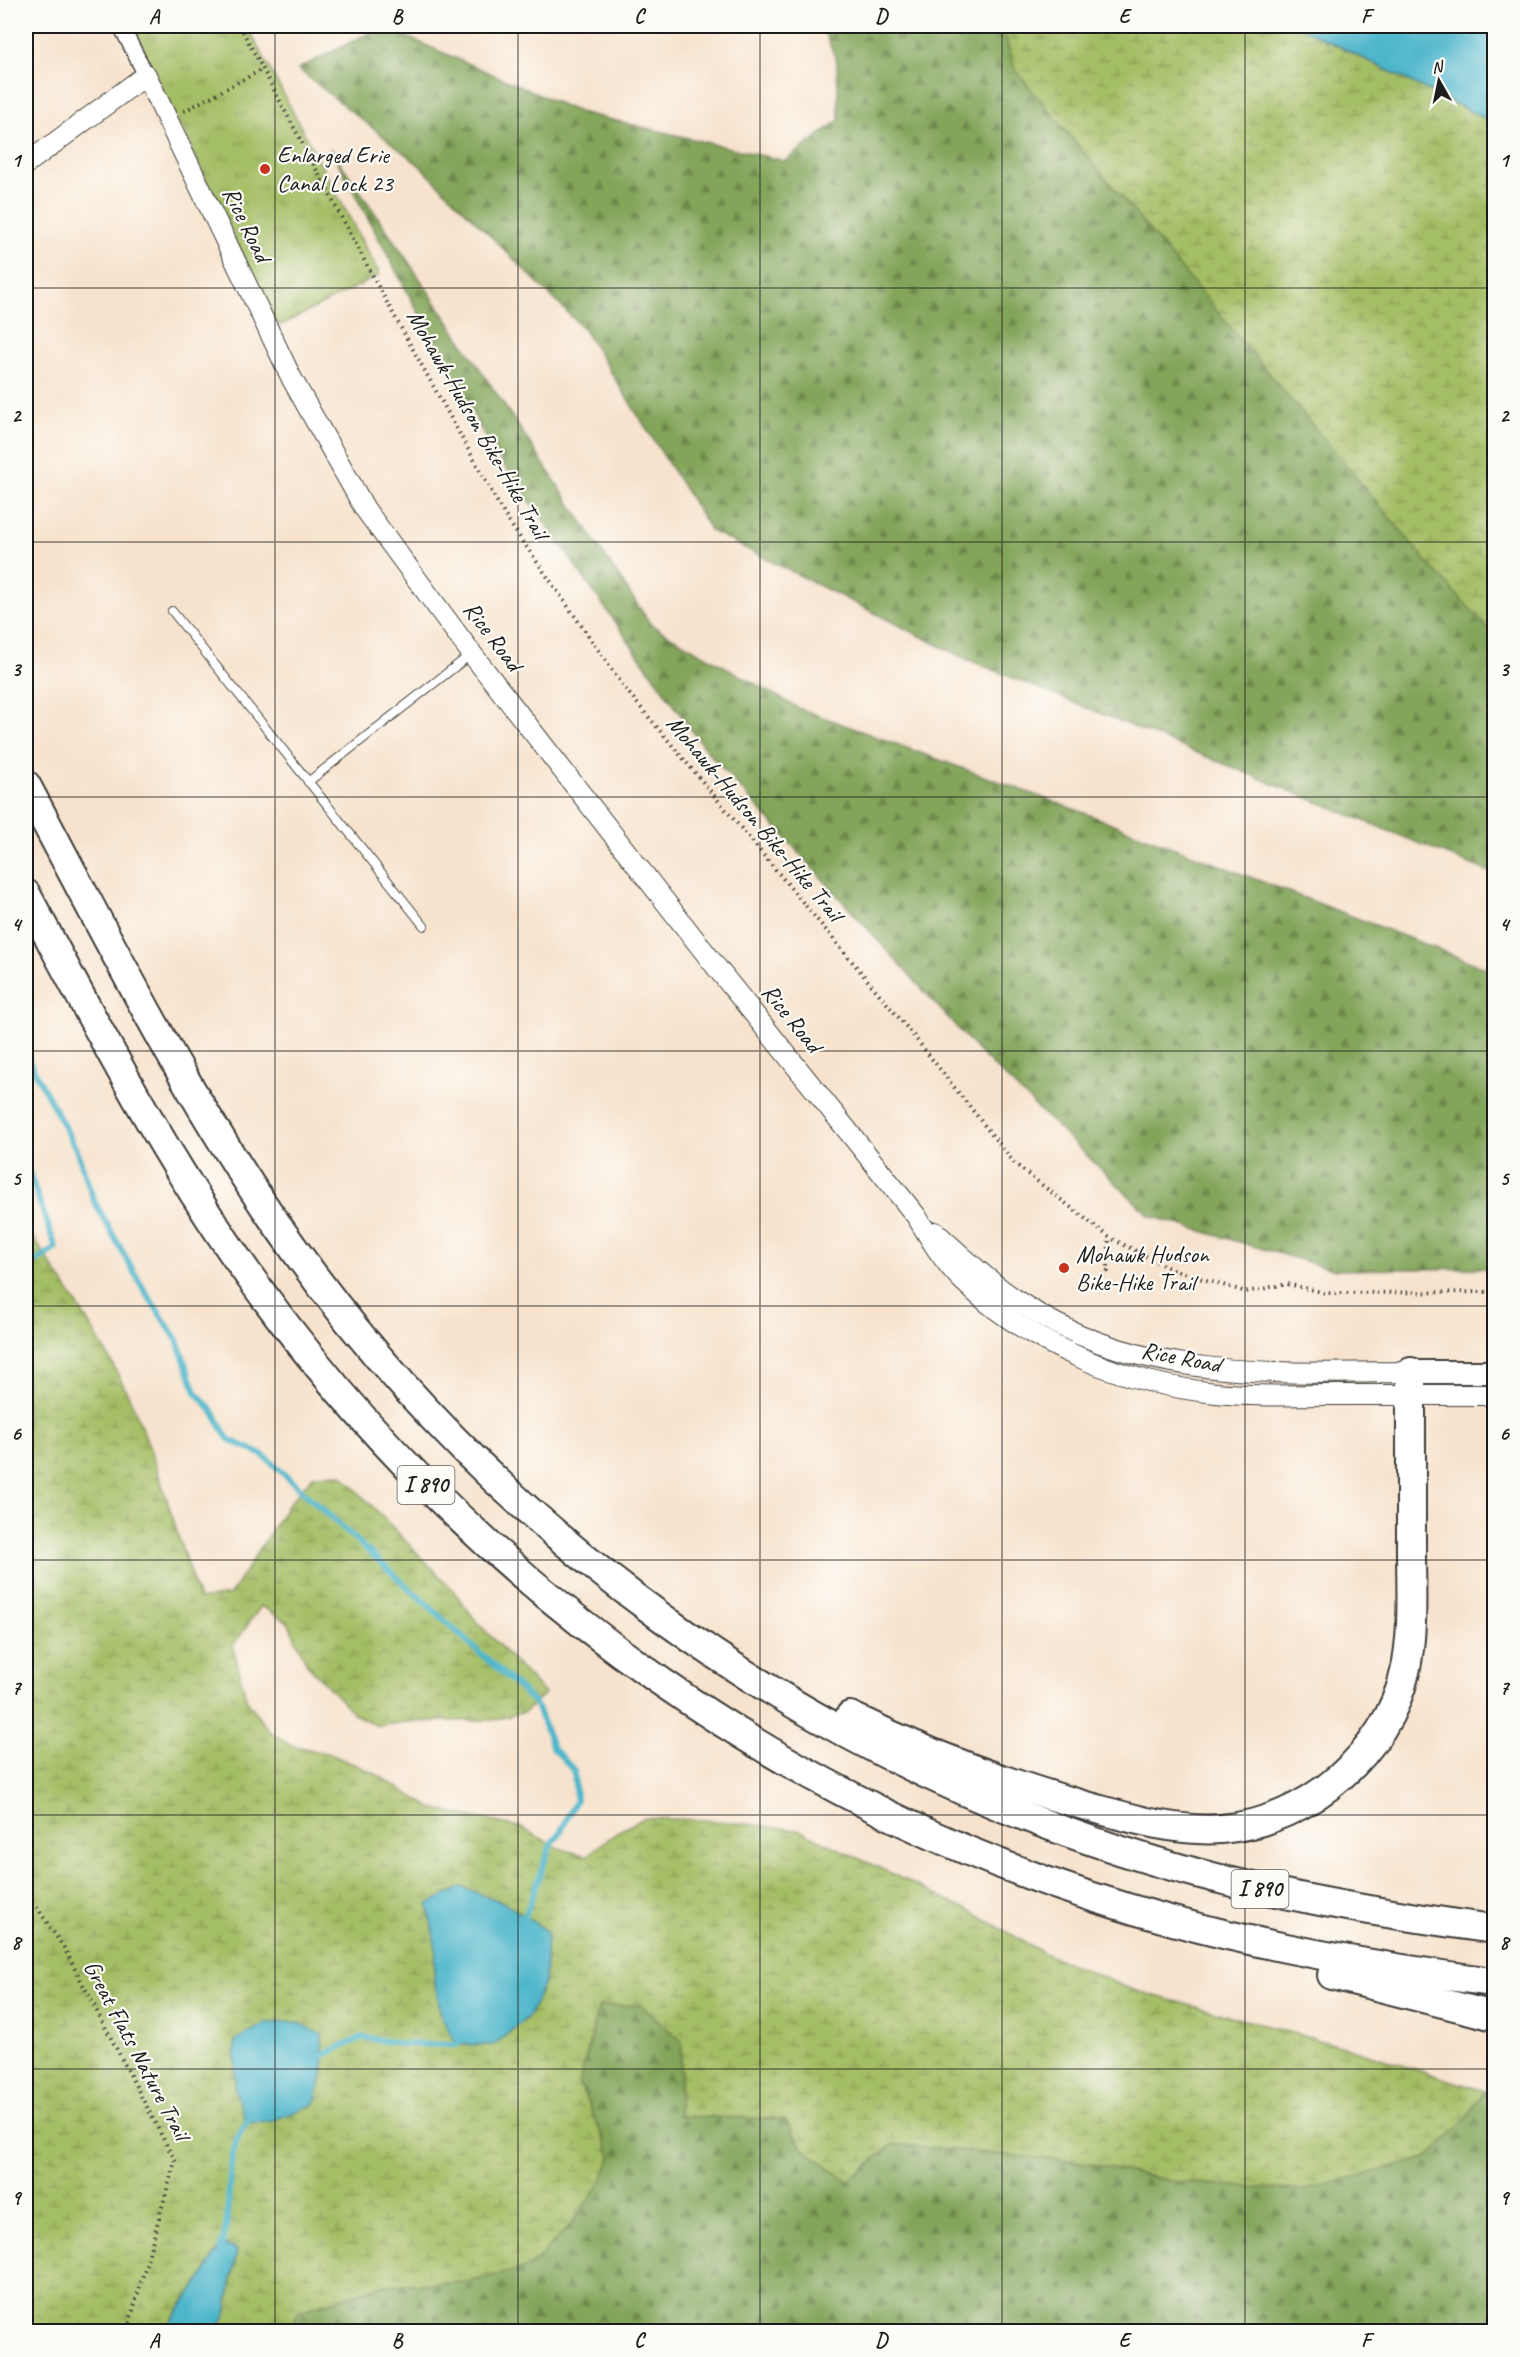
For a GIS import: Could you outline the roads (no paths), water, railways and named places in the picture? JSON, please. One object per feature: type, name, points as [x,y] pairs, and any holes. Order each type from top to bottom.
[{"type":"highway","name":"I 890","points":[[26,785],[187,1084],[224,1146],[299,1257],[377,1355],[432,1416],[529,1511],[632,1597],[742,1674],[800,1708],[892,1758],[1032,1819],[1119,1850],[1256,1888],[1388,1914],[1494,1929]]},
{"type":"highway","name":"I 890","points":[[26,894],[142,1110],[220,1234],[258,1288],[330,1380],[394,1453],[443,1503],[556,1603],[656,1679],[718,1721],[838,1789],[900,1820],[1023,1872],[1170,1921],[1244,1940],[1380,1966],[1494,1982]]},
{"type":"highway","points":[[632,1597],[828,1705],[967,1768],[1013,1784],[1161,1826],[1222,1829],[1258,1822],[1304,1804],[1328,1789],[1349,1770],[1384,1726],[1399,1692],[1410,1646],[1412,1616],[1411,1384]]},
{"type":"highway","points":[[1068,1888],[1120,1911],[1231,1949],[1494,2016]]},
{"type":"main road","name":"Rice Road","points":[[1411,1384],[1494,1372]]},
{"type":"street","name":"Rice Road","points":[[122,26],[292,379],[366,509],[472,654],[717,968],[917,1217],[987,1278],[1019,1302],[1077,1334],[1112,1347],[1147,1357],[1220,1370],[1299,1373],[1494,1395]]},
{"type":"street","points":[[26,164],[146,75]]},
{"type":"lane","points":[[172,611],[424,926]]},
{"type":"lane","points":[[309,782],[472,654]]},
{"type":"water","points":[[1298,26],[1494,26],[1494,123]]},
{"type":"water","points":[[462,1887],[505,1903],[547,1931],[545,1981],[530,2015],[494,2045],[457,2045],[442,2018],[434,1979],[436,1949],[428,1904]]},
{"type":"water","points":[[298,2022],[322,2035],[324,2069],[315,2104],[269,2122],[246,2123],[235,2089],[235,2040],[266,2023]]},
{"type":"water","points":[[222,2244],[237,2250],[226,2314],[217,2331],[172,2331],[170,2322],[200,2281]]},
{"type":"waterway","points":[[26,1012],[29,1061],[77,1151],[94,1201],[143,1288],[177,1340],[196,1392],[214,1413],[228,1439],[263,1455],[535,1703],[553,1748],[574,1770],[576,1800],[560,1833],[551,1844],[523,1922]]},
{"type":"waterway","points":[[26,1164],[56,1248],[26,1268]]},
{"type":"waterway","points":[[317,2060],[363,2037],[402,2044],[457,2045],[460,2039]]},
{"type":"waterway","points":[[220,2249],[225,2234],[231,2162],[241,2130],[251,2118]]},
{"type":"place","name":"Enlarged Erie Canal Lock 23","points":[[265,169]]},
{"type":"place","name":"Mohawk Hudson Bike-Hike Trail","points":[[1064,1268]]}]
